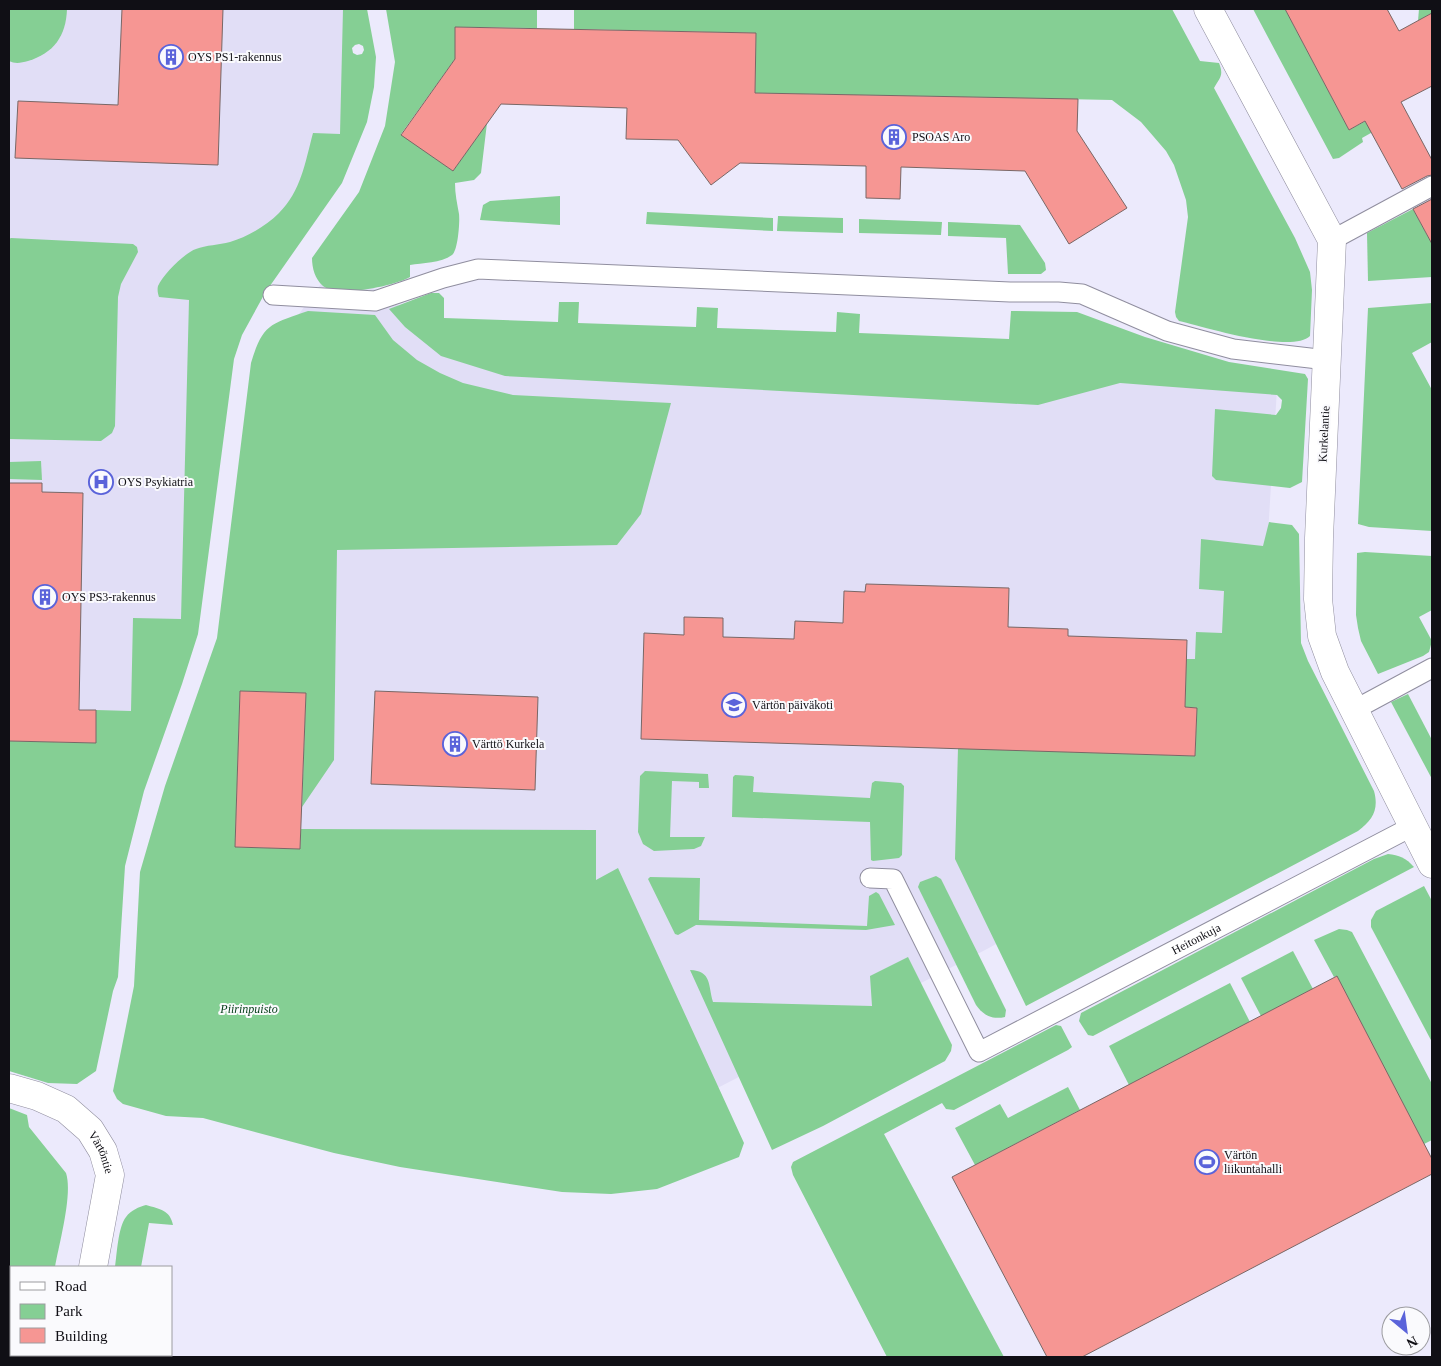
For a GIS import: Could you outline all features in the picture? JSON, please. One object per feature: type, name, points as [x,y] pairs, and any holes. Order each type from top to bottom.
[{"type":"street","points":[[1208,9],[1332,240]]},
{"type":"street","name":"Kurkelantie","points":[[1332,240],[1320,509],[1318,599],[1322,636],[1335,672],[1432,864]]},
{"type":"street","name":"Värtöntie","points":[[9,1088],[38,1096],[66,1109],[90,1130],[103,1151],[110,1175],[93,1266]]},
{"type":"lane","points":[[1332,240],[1432,186]]},
{"type":"lane","points":[[273,295],[375,302],[443,278],[478,269],[990,291],[1059,292],[1082,294],[1167,330],[1233,349],[1327,360]]},
{"type":"lane","points":[[1354,710],[1432,668]]},
{"type":"lane","name":"Heitonkuja","points":[[870,878],[893,879],[979,1052],[1413,826]]},
{"type":"shaded area","name":"OYS Psykiatria","points":[[9,9],[350,9],[349,135],[198,345],[188,620],[136,767],[9,768]]},
{"type":"shaded area","name":"Värtön päiväkoti","points":[[337,262],[474,359],[1277,389],[1253,775],[1220,821],[987,949],[636,1130],[156,867],[233,636],[269,355]]},
{"type":"green space","points":[[9,9],[67,9],[64,27],[57,42],[52,48],[37,58],[20,63],[9,61]]},
{"type":"green space","points":[[343,9],[367,9],[376,57],[374,87],[367,122],[342,183],[265,293],[242,335],[234,359],[198,634],[144,791],[125,866],[118,977],[113,991],[96,1071],[77,1084],[48,1083],[9,1071],[9,741],[96,743],[96,710],[131,711],[133,618],[181,619],[189,300],[159,297],[158,286],[174,265],[191,251],[236,240],[256,231],[274,218],[286,204],[297,186],[305,166],[313,133],[340,134]],"holes":[[[355,45],[363,46],[362,54],[357,55],[353,53],[352,48]]]},
{"type":"green space","points":[[386,9],[537,9],[537,28],[456,27],[455,59],[401,134],[453,171],[487,123],[481,173],[474,180],[455,183],[459,223],[457,242],[452,255],[437,261],[410,265],[410,277],[392,284],[353,291],[341,291],[323,286],[316,277],[312,258],[359,192],[385,126],[395,62]]},
{"type":"green space","points":[[574,9],[1172,9],[1200,61],[1219,63],[1220,79],[1214,88],[1295,238],[1310,272],[1312,290],[1310,336],[1300,341],[1267,341],[1247,338],[1179,321],[1175,312],[1188,217],[1186,200],[1174,165],[1166,151],[1141,122],[1112,100],[755,93],[756,33],[574,29]]},
{"type":"green space","points":[[1253,9],[1285,9],[1349,130],[1395,105],[1401,116],[1362,138],[1363,142],[1339,158],[1333,159]]},
{"type":"green space","points":[[1419,9],[1432,9],[1432,13],[1418,21]]},
{"type":"green space","points":[[560,196],[560,225],[480,220],[483,205],[490,201]]},
{"type":"green space","points":[[1413,209],[1432,244],[1432,277],[1368,281],[1367,233]]},
{"type":"green space","points":[[647,212],[773,218],[773,231],[646,224]]},
{"type":"green space","points":[[778,216],[843,218],[843,233],[777,231]]},
{"type":"green space","points":[[859,219],[942,222],[941,235],[859,233]]},
{"type":"green space","points":[[948,222],[1020,225],[1045,263],[1046,270],[1041,274],[1008,274],[1006,238],[948,236]]},
{"type":"green space","points":[[9,239],[133,244],[137,247],[138,252],[121,284],[118,297],[115,426],[112,433],[101,441],[9,439]]},
{"type":"green space","points":[[431,293],[439,293],[444,298],[444,318],[558,322],[559,302],[579,302],[578,323],[696,327],[697,307],[718,308],[717,328],[836,332],[837,312],[860,314],[859,333],[1009,339],[1011,311],[1077,312],[1145,337],[1229,362],[1305,374],[1308,379],[1302,482],[1290,488],[1216,480],[1212,476],[1215,409],[1276,415],[1281,408],[1282,400],[1277,395],[1120,383],[1038,405],[505,376],[441,356],[405,327],[389,309]]},
{"type":"green space","points":[[1432,303],[1432,342],[1412,353],[1432,390],[1432,531],[1369,527],[1358,524],[1368,308]]},
{"type":"green space","name":"Piirinpuisto","points":[[308,311],[375,315],[393,340],[417,360],[463,383],[513,395],[671,403],[641,514],[617,545],[337,550],[334,760],[302,807],[306,693],[240,691],[235,847],[300,849],[301,829],[596,830],[596,880],[618,868],[744,1143],[739,1157],[657,1189],[611,1194],[562,1192],[400,1167],[334,1153],[203,1118],[166,1116],[123,1104],[117,1099],[113,1091],[134,986],[140,872],[165,786],[217,638],[251,363],[260,340],[270,327],[285,319]]},
{"type":"green space","points":[[41,461],[42,480],[9,479],[9,462]]},
{"type":"green space","points":[[1269,522],[1292,525],[1299,534],[1301,643],[1308,661],[1374,791],[1376,803],[1374,814],[1368,823],[1358,831],[1026,1006],[955,859],[958,748],[1195,756],[1197,708],[1185,707],[1186,659],[1195,659],[1196,632],[1222,633],[1224,591],[1199,589],[1201,539],[1263,546]]},
{"type":"green space","points":[[1357,553],[1432,556],[1432,610],[1419,617],[1432,641],[1429,652],[1378,674],[1361,641],[1356,615]]},
{"type":"green space","points":[[1408,694],[1432,740],[1432,779],[1391,702]]},
{"type":"green space","points":[[645,771],[708,774],[709,788],[699,788],[699,782],[672,781],[670,837],[705,837],[701,846],[694,849],[654,851],[643,844],[638,832],[640,776]]},
{"type":"green space","points":[[735,775],[754,777],[753,792],[870,798],[872,783],[875,781],[901,783],[904,786],[902,855],[899,858],[871,860],[870,822],[732,817],[733,777]]},
{"type":"green space","points":[[1388,854],[1396,855],[1408,861],[1414,867],[1093,1036],[1088,1035],[1079,1021],[1081,1013],[1374,859]]},
{"type":"green space","points":[[936,876],[941,879],[1006,1010],[1005,1017],[996,1018],[988,1016],[976,1005],[918,887],[920,882]]},
{"type":"green space","points":[[650,877],[700,878],[699,920],[867,926],[869,896],[876,892],[879,894],[895,925],[866,930],[696,925],[678,935],[675,934],[648,879]]},
{"type":"green space","points":[[1424,886],[1432,901],[1432,1042],[1371,927],[1371,920],[1376,911]]},
{"type":"green space","points":[[1339,929],[1352,932],[1432,1084],[1432,1140],[1424,1144],[1336,976],[1334,977],[1314,940]]},
{"type":"green space","points":[[1293,951],[1313,989],[1261,1016],[1241,978]]},
{"type":"green space","points":[[908,957],[952,1045],[945,1061],[823,1126],[772,1150],[690,970],[697,971],[706,976],[713,1002],[872,1006],[870,976]]},
{"type":"green space","points":[[1230,983],[1250,1022],[1129,1085],[1109,1046]]},
{"type":"green space","points":[[1056,1025],[1061,1026],[1072,1047],[1068,1050],[954,1110],[946,1109],[942,1103],[884,1134],[1004,1357],[887,1357],[793,1175],[791,1167],[793,1162]]},
{"type":"green space","points":[[1068,1087],[1080,1110],[975,1165],[955,1128],[1000,1104],[1008,1118]]},
{"type":"green space","points":[[9,1108],[27,1115],[29,1127],[66,1173],[68,1193],[55,1266],[10,1266],[10,1356],[40,1356],[9,1357]]},
{"type":"green space","points":[[146,1205],[160,1209],[167,1213],[173,1225],[149,1223],[141,1266],[115,1266],[123,1221],[138,1208]]},
{"type":"green space","points":[[136,1356],[137,1357],[99,1357]]},
{"type":"building","name":"OYS PS1-rakennus","points":[[122,9],[223,9],[218,165],[15,158],[18,101],[118,105]]},
{"type":"building","points":[[1285,9],[1387,9],[1399,31],[1432,13],[1432,86],[1401,102],[1432,160],[1432,175],[1402,189],[1365,121],[1349,130]]},
{"type":"building","name":"PSOAS Aro","points":[[455,27],[756,33],[755,93],[1078,99],[1077,131],[1127,208],[1069,244],[1025,171],[901,167],[900,199],[866,198],[866,166],[740,163],[711,185],[678,140],[626,139],[627,108],[501,104],[453,171],[401,135],[455,59]]},
{"type":"building","points":[[1432,199],[1432,244],[1413,209]]},
{"type":"building","name":"OYS PS3-rakennus","points":[[9,483],[42,483],[42,492],[83,493],[79,710],[96,710],[96,743],[9,741]]},
{"type":"building","points":[[866,584],[1009,588],[1008,627],[1068,629],[1068,636],[1187,640],[1185,707],[1197,708],[1195,756],[641,739],[644,633],[684,635],[684,617],[723,618],[723,637],[794,639],[795,621],[843,623],[844,591],[865,592]]},
{"type":"building","points":[[240,691],[306,693],[300,849],[235,847]]},
{"type":"building","name":"Värttö Kurkela","points":[[375,691],[538,697],[535,790],[371,784]]},
{"type":"building","name":"Värtön liikuntahalli","points":[[1337,976],[1432,1159],[1432,1174],[1082,1357],[1047,1357],[952,1177]]},
{"type":"place","name":"OYS PS1-rakennus","points":[[171,57]]},
{"type":"place","name":"PSOAS Aro","points":[[894,137]]},
{"type":"place","name":"OYS Psykiatria","points":[[101,482]]},
{"type":"place","name":"OYS PS3-rakennus","points":[[45,597]]},
{"type":"place","name":"Värtön päiväkoti","points":[[734,705]]},
{"type":"place","name":"Värttö Kurkela","points":[[455,744]]},
{"type":"place","name":"Värtön liikuntahalli","points":[[1207,1162]]}]
